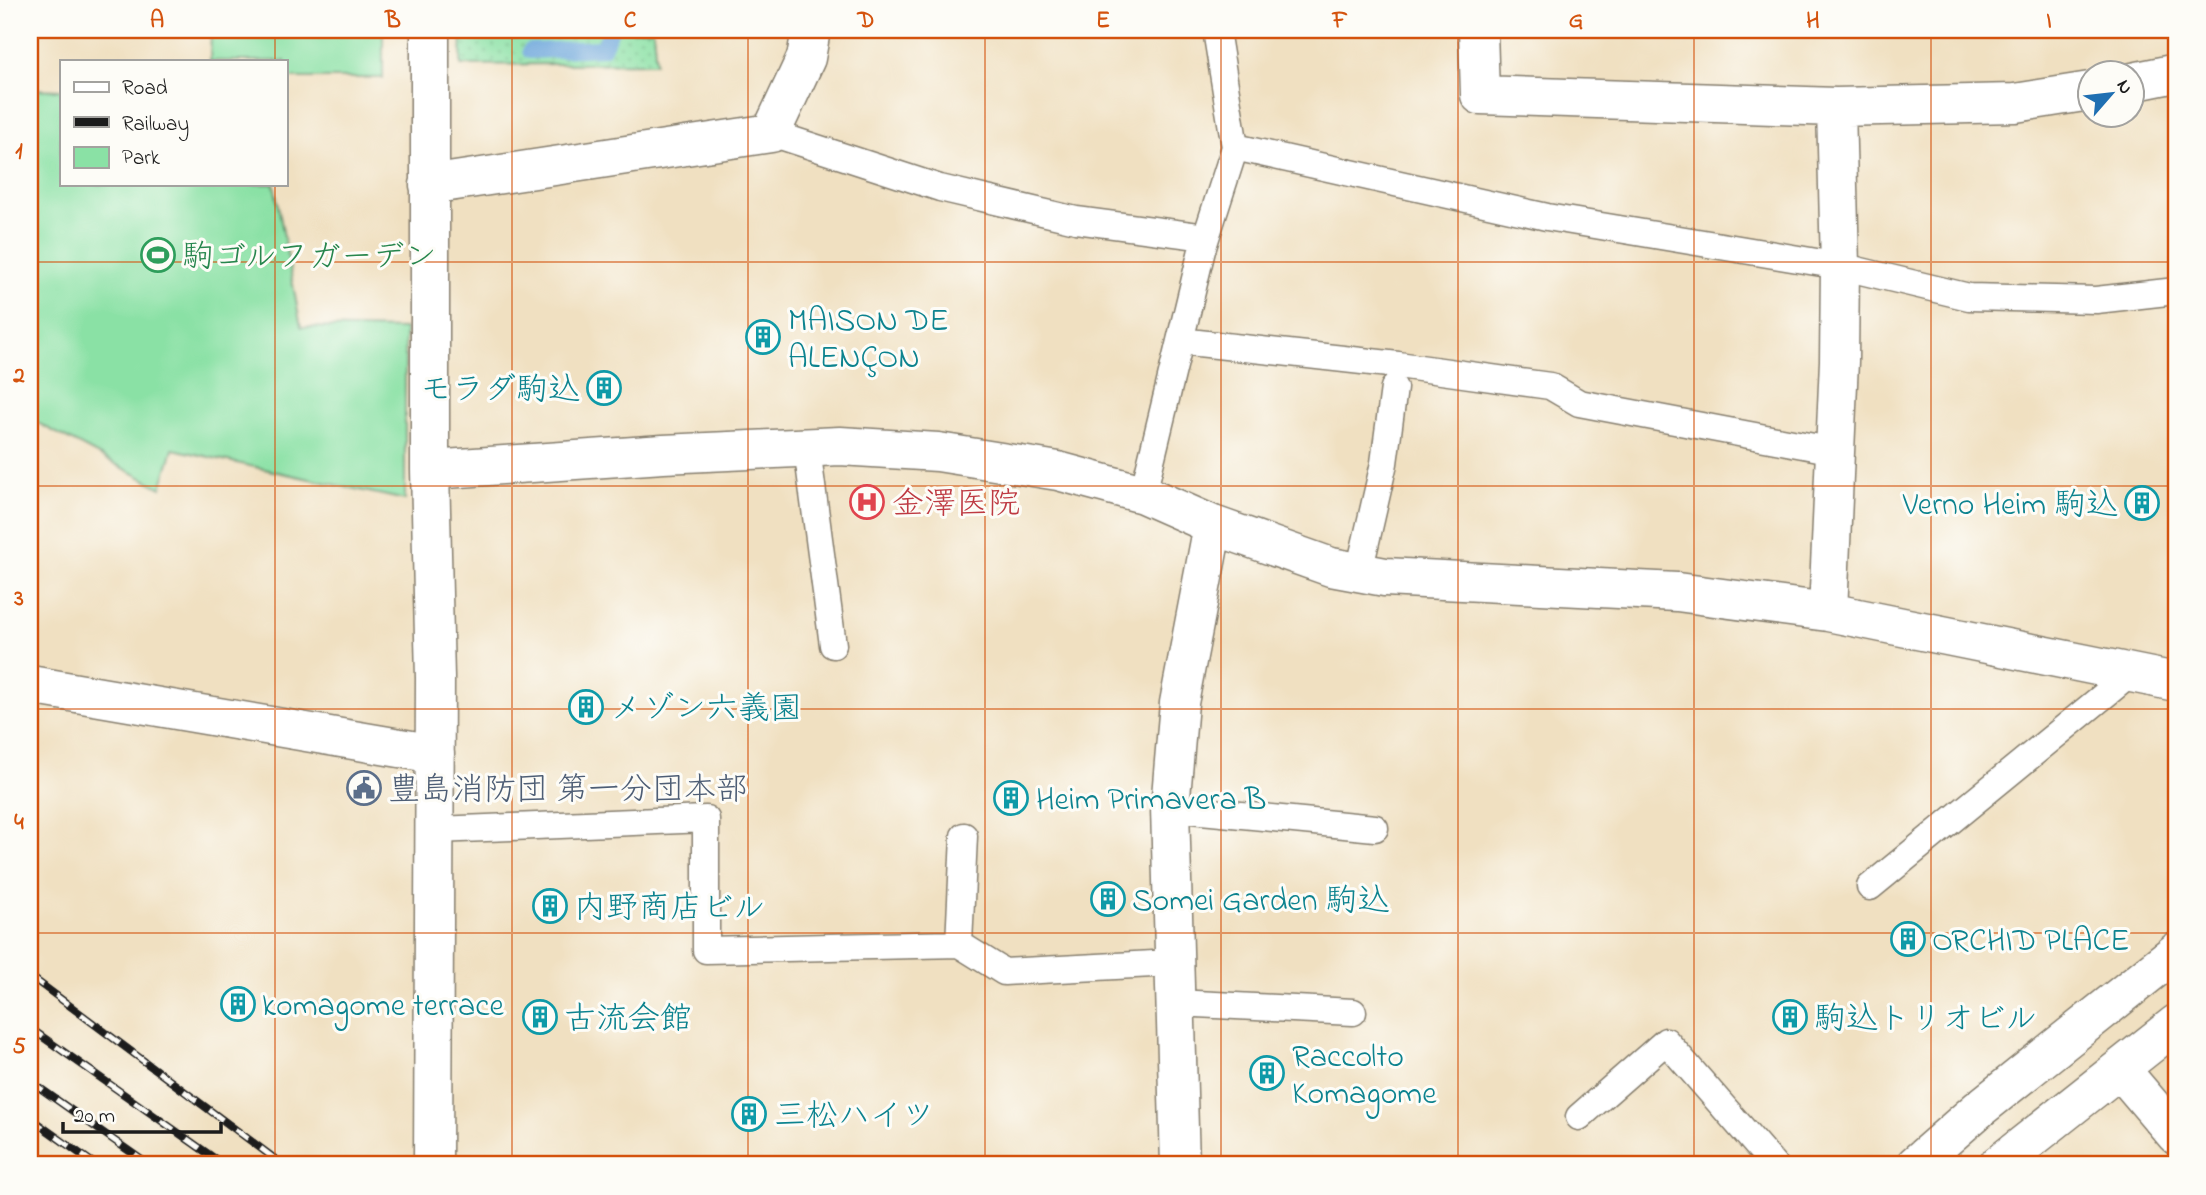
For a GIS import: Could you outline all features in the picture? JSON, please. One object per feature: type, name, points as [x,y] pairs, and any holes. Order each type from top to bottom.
[{"type":"street","points":[[430,30],[430,470],[436,830],[433,1165]]},
{"type":"street","points":[[429,185],[771,133],[806,58],[811,30]]},
{"type":"street","points":[[1478,30],[1480,95],[1836,107],[2015,103],[2076,93]]},
{"type":"street","points":[[2146,79],[2176,73]]},
{"type":"street","points":[[1828,612],[1840,266],[1836,107]]},
{"type":"street","points":[[430,470],[663,454],[841,446],[939,452],[1058,471],[1143,494],[1213,525],[1331,567],[1385,577],[1677,592],[1828,612],[2129,675],[2176,682]]},
{"type":"street","points":[[1180,1165],[1176,1003],[1172,964],[1170,808],[1180,702],[1213,525]]},
{"type":"street","points":[[30,685],[435,754]]},
{"type":"street","points":[[1914,1165],[1979,1109],[2176,952]]},
{"type":"street","points":[[1998,1165],[2176,1024]]},
{"type":"street","points":[[2120,1069],[2176,1135]]},
{"type":"lane","points":[[1143,494],[1206,237],[1235,147],[1216,30]]},
{"type":"lane","points":[[771,133],[940,188],[1076,220],[1206,237]]},
{"type":"lane","points":[[1235,147],[1547,217],[1840,266],[1969,297],[2096,300],[2176,291]]},
{"type":"lane","points":[[1180,341],[1550,386],[1579,403],[1835,451]]},
{"type":"lane","points":[[1359,572],[1384,463],[1394,388]]},
{"type":"lane","points":[[807,448],[833,645]]},
{"type":"lane","points":[[1870,887],[2129,675]]},
{"type":"lane","points":[[1170,808],[1375,828]]},
{"type":"lane","points":[[436,830],[706,819],[705,950],[959,944],[1004,972],[1172,964]]},
{"type":"lane","points":[[959,944],[964,836]]},
{"type":"lane","points":[[1176,1003],[1353,1012]]},
{"type":"lane","points":[[1579,1117],[1667,1041],[1774,1165]]},
{"type":"green space","points":[[211,30],[383,30],[383,78],[287,78],[287,60],[210,60]]},
{"type":"green space","points":[[462,30],[653,30],[656,63],[461,65]]},
{"type":"green space","name":"駒ゴルフガーデン","points":[[30,89],[60,90],[60,186],[274,186],[301,327],[405,329],[405,500],[173,449],[161,488],[30,419]]},
{"type":"waterway","points":[[530,51],[603,48],[611,30]]},
{"type":"railway","points":[[30,976],[283,1165]]},
{"type":"railway","points":[[30,1028],[224,1165]]},
{"type":"railway","points":[[30,1081],[149,1165]]},
{"type":"railway","points":[[30,1118],[96,1165]]},
{"type":"place","name":"駒ゴルフガーデン","points":[[158,255]]},
{"type":"place","name":"MAISON DE ALENÇON","points":[[763,337]]},
{"type":"place","name":"モラダ駒込","points":[[604,388]]},
{"type":"place","name":"金澤医院","points":[[867,502]]},
{"type":"place","name":"Verno Heim 駒込","points":[[2142,503]]},
{"type":"place","name":"メゾン六義園","points":[[586,707]]},
{"type":"place","name":"豊島消防団 第一分団本部","points":[[364,788]]},
{"type":"place","name":"Heim Primavera B","points":[[1011,798]]},
{"type":"place","name":"Somei Garden 駒込","points":[[1108,899]]},
{"type":"place","name":"内野商店ビル","points":[[550,906]]},
{"type":"place","name":"ORCHID PLACE","points":[[1908,939]]},
{"type":"place","name":"komagome terrace","points":[[238,1004]]},
{"type":"place","name":"古流会館","points":[[540,1017]]},
{"type":"place","name":"駒込トリオビル","points":[[1790,1017]]},
{"type":"place","name":"Raccolto Komagome","points":[[1267,1073]]},
{"type":"place","name":"三松ハイツ","points":[[749,1114]]}]
